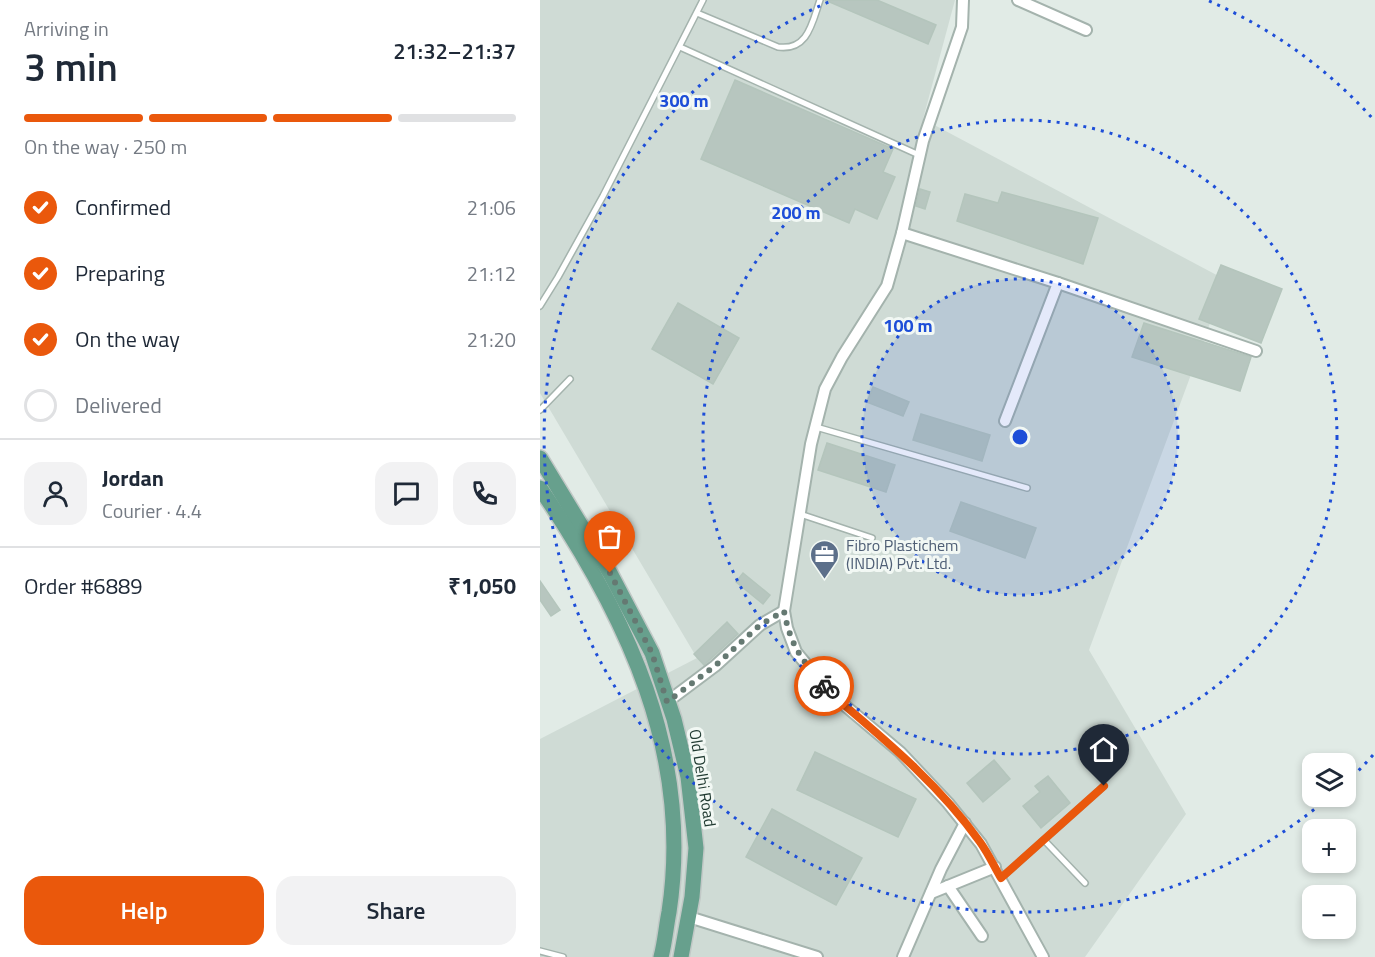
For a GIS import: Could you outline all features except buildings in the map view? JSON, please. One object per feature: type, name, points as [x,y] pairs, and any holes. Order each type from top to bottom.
[{"type":"main road","name":"Old Delhi Road","points":[[540,458],[610,573],[652,653],[674,719],[688,777],[696,848],[692,897],[681,957]]},
{"type":"main road","name":"Old Delhi Road","points":[[540,488],[603,588],[635,655],[658,722],[673,804],[675,866],[661,957]]},
{"type":"street","points":[[963,0],[962,27],[920,155],[902,233],[886,286],[825,389],[814,427],[784,611],[787,628],[796,652],[830,693],[900,752],[948,802],[981,843],[1043,957]]},
{"type":"street","points":[[1018,0],[1086,30]]},
{"type":"street","points":[[902,233],[1058,283],[1256,351]]},
{"type":"street","points":[[1005,422],[1058,283]]},
{"type":"street","points":[[667,702],[715,666],[760,625],[784,611]]},
{"type":"street","points":[[903,957],[965,823]]},
{"type":"street","points":[[931,893],[995,867]]},
{"type":"street","points":[[948,886],[982,936]]},
{"type":"street","points":[[689,917],[817,957]]},
{"type":"street","points":[[780,957],[784,946]]},
{"type":"lane","points":[[540,306],[603,196],[703,0]]},
{"type":"lane","points":[[697,13],[778,47],[790,48],[800,44],[809,30],[820,0]]},
{"type":"lane","points":[[680,47],[920,155]]},
{"type":"lane","points":[[540,410],[570,379]]},
{"type":"lane","points":[[814,427],[1027,488]]},
{"type":"lane","points":[[800,514],[872,538]]},
{"type":"lane","points":[[1001,878],[1104,786]]},
{"type":"lane","points":[[1044,840],[1085,883]]},
{"type":"lane","points":[[540,951],[563,957]]},
{"type":"shaded area","points":[[540,0],[955,0],[923,119],[1226,280],[1089,650],[1186,814],[1085,957],[540,957],[540,739],[697,658],[540,393]]},
{"type":"way so far","points":[[610,573],[652,653],[667,702],[715,666],[760,625],[784,611],[787,628],[796,652],[824,686]]},
{"type":"place","name":"Fibro Plastichem (INDIA) Pvt. Ltd.","points":[[825,580]]},
{"type":"route","points":[[824,686],[900,752],[948,802],[981,843],[1001,878],[1104,786]]}]
